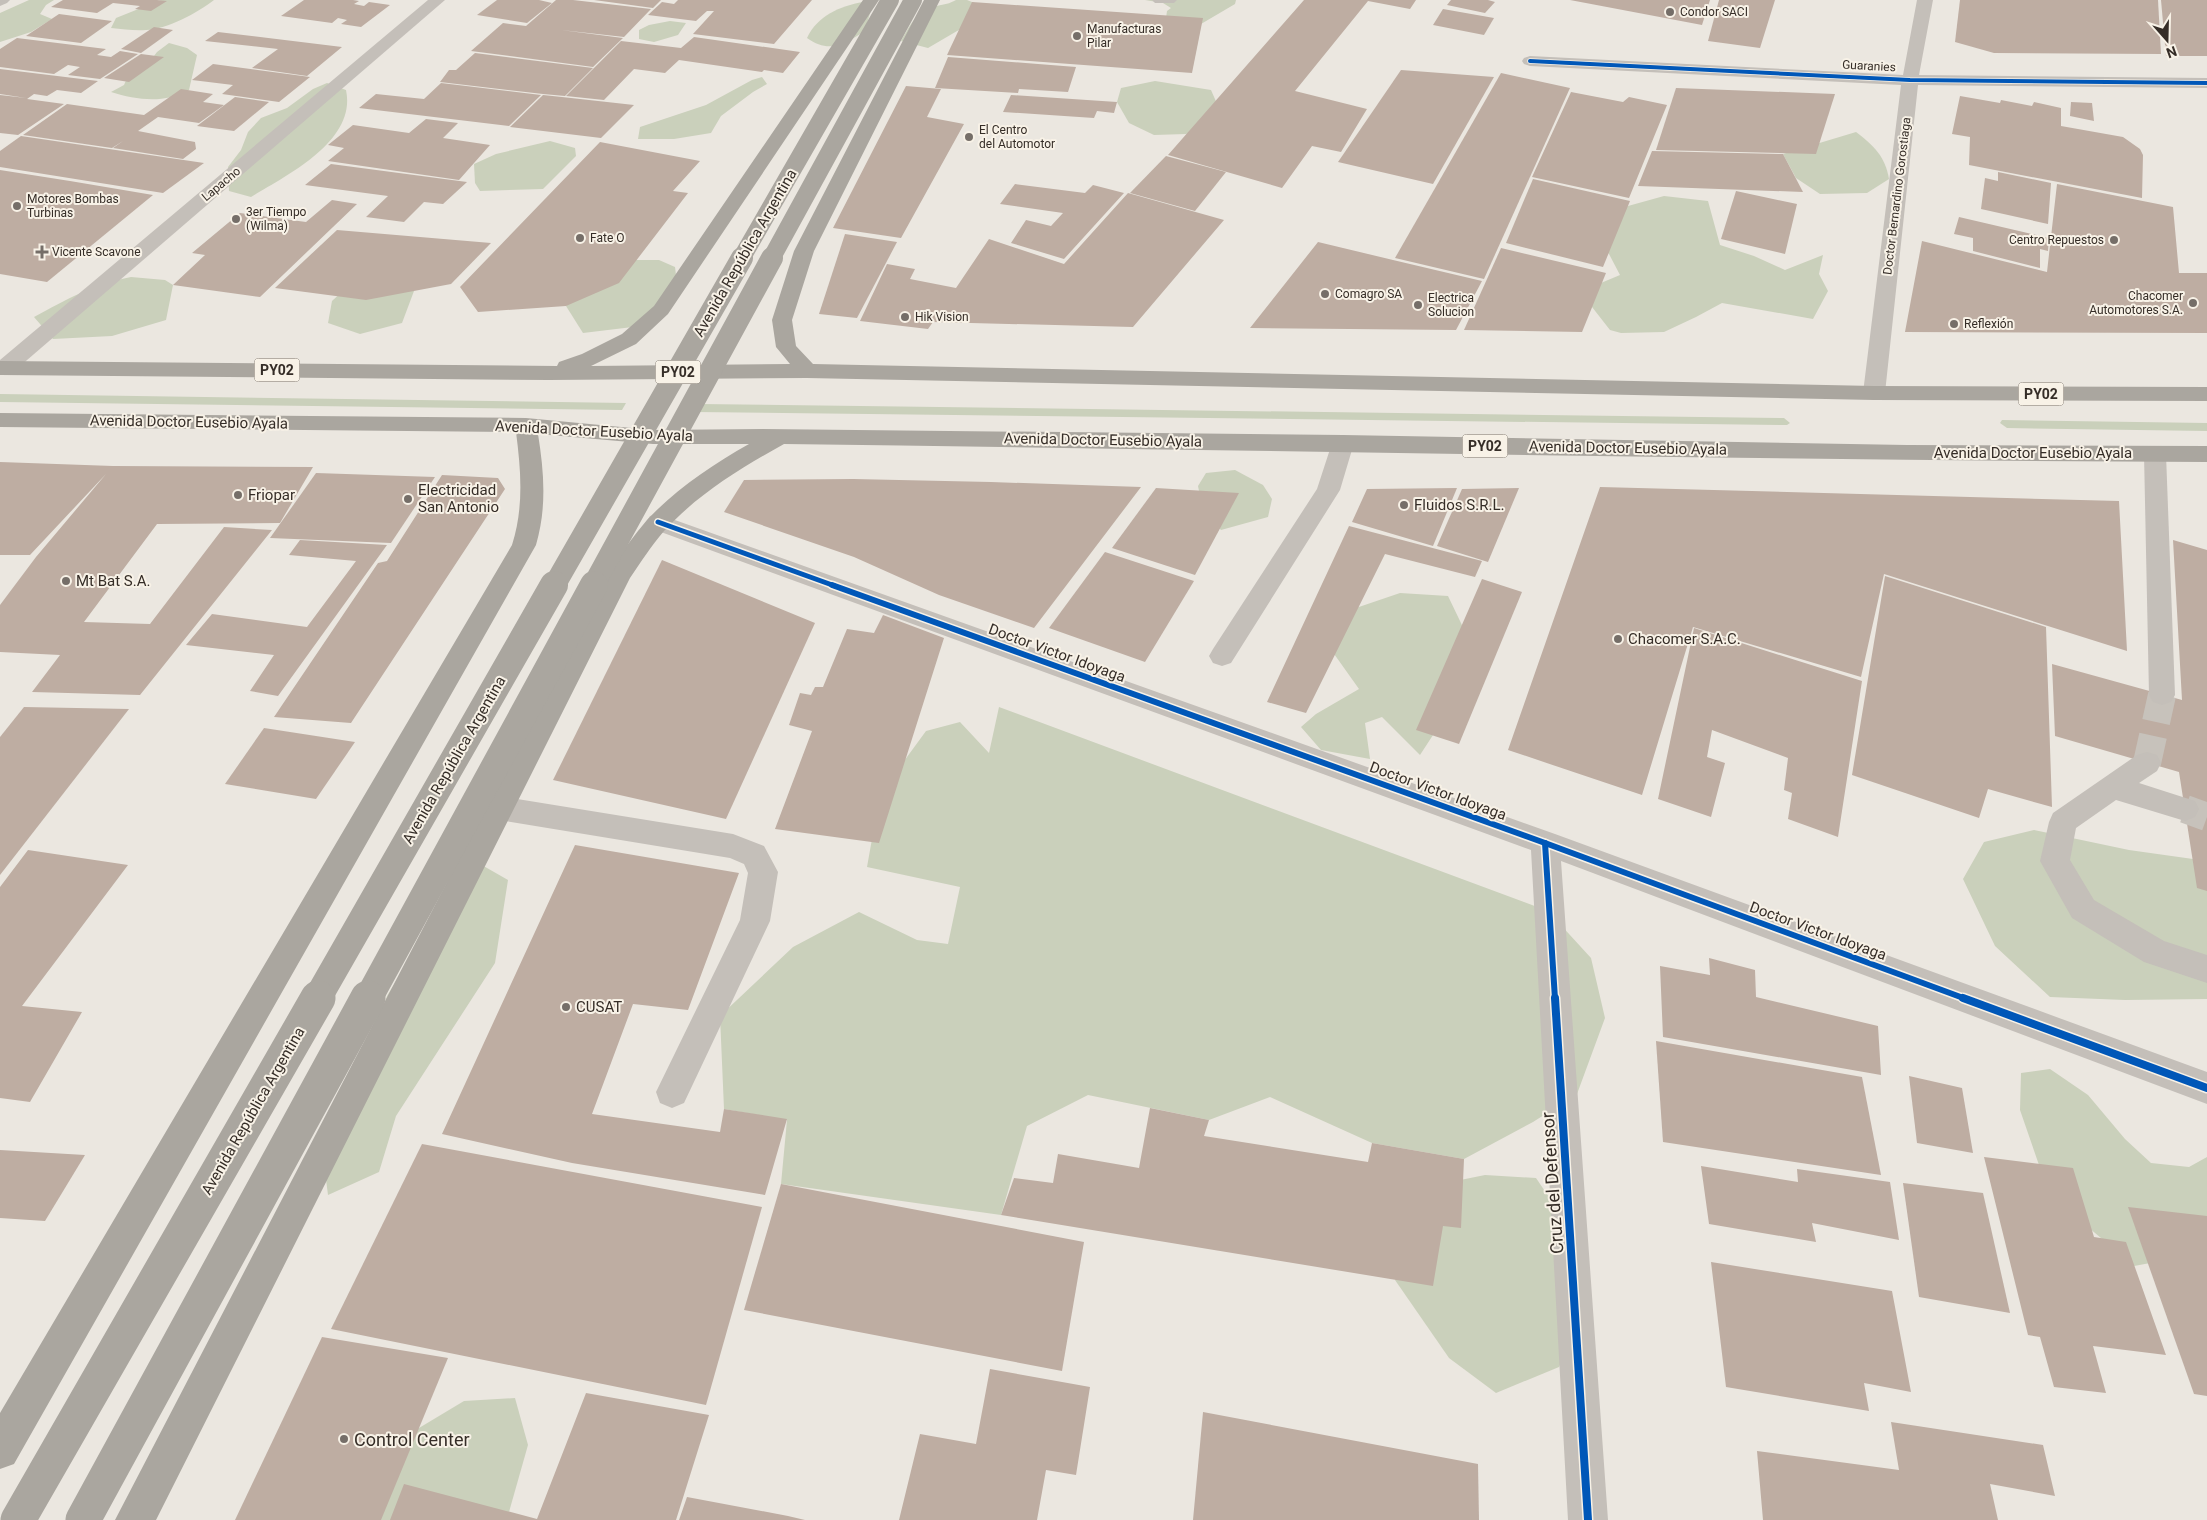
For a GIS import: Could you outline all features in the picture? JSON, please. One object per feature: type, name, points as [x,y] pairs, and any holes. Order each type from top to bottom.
[{"type":"highway","points":[[549,373],[589,359],[629,339],[661,310],[871,0]]},
{"type":"highway","name":"Avenida República Argentina","points":[[18,1520],[890,0]]},
{"type":"highway","name":"Avenida República Argentina","points":[[83,1520],[913,0]]},
{"type":"highway","points":[[807,370],[786,347],[782,320],[804,251],[932,0]]},
{"type":"highway","name":"PY02","points":[[2,368],[549,373],[807,370],[1874,393],[2207,394]]},
{"type":"highway","name":"Avenida Doctor Eusebio Ayala","points":[[0,420],[526,425],[653,436],[1343,443],[1887,452],[2207,454]]},
{"type":"highway","points":[[0,1450],[524,545],[534,505],[534,481],[526,425]]},
{"type":"highway","points":[[134,1520],[620,573],[658,522],[734,461],[779,437]]},
{"type":"street","name":"Lapacho","points":[[2,368],[437,0]]},
{"type":"street","points":[[1160,0],[1169,0]]},
{"type":"street","name":"Doctor Bernardino Gorostiaga","points":[[1874,393],[1910,80],[1926,0]]},
{"type":"street","name":"Guaranies","points":[[1530,61],[1910,80],[2207,83]]},
{"type":"street","points":[[1222,656],[1328,490],[1343,443]]},
{"type":"street","points":[[2155,454],[2162,695]]},
{"type":"street","name":"Doctor Victor Idoyaga","points":[[658,522],[1545,843],[2207,1088]]},
{"type":"street","points":[[2147,763],[2063,822],[2055,861],[2083,909],[2155,952],[2207,969]]},
{"type":"street","points":[[2112,787],[2185,810]]},
{"type":"street","points":[[499,808],[733,846],[754,854],[763,872],[755,921],[672,1092]]},
{"type":"street","name":"Cruz del Defensor","points":[[1545,843],[1588,1520]]},
{"type":"green space","points":[[29,0],[54,0],[46,5],[40,14],[52,19],[31,32],[0,42],[0,13]]},
{"type":"green space","points":[[161,0],[214,0],[191,15],[164,27],[142,30],[111,28],[116,18]]},
{"type":"green space","points":[[956,0],[967,0],[977,4],[981,17],[928,48],[901,41],[911,24],[924,11]]},
{"type":"green space","points":[[1145,0],[1236,0],[1235,4],[1201,24],[1166,18],[1167,11],[1171,8],[1163,3]]},
{"type":"green space","points":[[863,2],[872,6],[865,31],[851,40],[830,46],[815,43],[807,38],[811,30],[830,13],[846,6]]},
{"type":"green space","points":[[670,21],[686,23],[678,35],[654,42],[639,39],[639,30],[649,25]]},
{"type":"green space","points":[[169,43],[187,48],[197,55],[189,90],[160,99],[141,99],[111,92],[124,85],[128,76],[148,64],[157,52]]},
{"type":"green space","points":[[762,77],[767,84],[721,116],[711,133],[674,139],[638,139],[640,127],[706,105],[752,80]]},
{"type":"green space","points":[[1155,81],[1211,90],[1225,122],[1186,134],[1154,135],[1129,123],[1117,102],[1121,88]]},
{"type":"green space","points":[[327,83],[346,90],[347,108],[341,125],[330,140],[300,167],[251,197],[229,191],[228,167],[241,150],[248,132],[261,118],[287,108],[313,89]]},
{"type":"green space","points":[[1856,132],[1878,152],[1885,164],[1889,179],[1867,193],[1820,194],[1796,178],[1783,154]]},
{"type":"green space","points":[[550,141],[575,148],[576,156],[543,189],[480,191],[475,183],[474,164],[496,154]]},
{"type":"green space","points":[[1664,196],[1708,201],[1720,245],[1754,256],[1785,270],[1823,255],[1819,274],[1828,291],[1813,319],[1722,303],[1664,332],[1621,333],[1610,330],[1592,307],[1589,288],[1620,275],[1609,254],[1583,224],[1628,206]]},
{"type":"green space","points":[[613,260],[659,260],[675,267],[678,292],[641,326],[583,333],[566,306],[581,283]]},
{"type":"green space","points":[[409,274],[414,291],[402,323],[360,334],[328,323],[332,301],[359,276]]},
{"type":"green space","points":[[131,277],[165,280],[173,285],[166,320],[112,336],[53,339],[34,317],[69,298],[93,288]]},
{"type":"green space","points":[[0,394],[626,403],[622,410],[0,402]]},
{"type":"green space","points":[[699,404],[1784,418],[1790,423],[1787,425],[695,412]]},
{"type":"green space","points":[[2002,420],[2207,423],[2207,431],[2007,428],[2000,423]]},
{"type":"green space","points":[[1235,470],[1263,485],[1272,499],[1268,517],[1221,530],[1203,511],[1198,486],[1206,473]]},
{"type":"green space","points":[[1400,593],[1448,596],[1472,646],[1446,715],[1420,755],[1382,717],[1365,723],[1370,759],[1321,750],[1301,727],[1316,714],[1359,689],[1332,651],[1353,609]]},
{"type":"green space","points":[[999,707],[1548,911],[1591,958],[1605,1018],[1577,1094],[1533,1122],[1464,1159],[1372,1143],[1270,1097],[1209,1120],[1088,1095],[1027,1126],[1001,1215],[781,1184],[787,1120],[724,1109],[720,1016],[793,947],[859,912],[917,940],[948,944],[960,887],[867,867],[880,794],[926,731],[960,722],[989,753]]},
{"type":"green space","points":[[2034,830],[2129,850],[2193,859],[2207,871],[2207,999],[2125,1000],[2050,997],[1995,946],[1963,879],[1984,842]]},
{"type":"green space","points":[[480,864],[508,880],[495,963],[396,1116],[379,1172],[328,1195],[323,1156],[373,1040],[387,996],[418,945]]},
{"type":"green space","points":[[2050,1069],[2088,1095],[2125,1139],[2151,1163],[2189,1167],[2207,1157],[2207,1261],[2194,1255],[2134,1266],[2049,1194],[2020,1110],[2021,1073]]},
{"type":"green space","points":[[1485,1175],[1536,1178],[1583,1247],[1587,1308],[1559,1367],[1496,1393],[1449,1358],[1395,1280],[1396,1212],[1426,1187]]},
{"type":"green space","points":[[515,1398],[528,1445],[509,1512],[498,1520],[372,1520],[374,1455],[464,1401]]},
{"type":"building","points":[[63,0],[167,1],[151,11],[135,9],[140,6],[113,3],[97,13],[51,7]]},
{"type":"building","points":[[304,0],[353,0],[359,1],[354,4],[364,6],[369,2],[390,5],[361,27],[341,24],[347,20],[338,18],[332,23],[281,16]]},
{"type":"building","points":[[497,0],[539,0],[552,3],[527,23],[477,15]]},
{"type":"building","points":[[556,0],[573,0],[651,9],[624,37],[561,30],[623,38],[593,67],[471,51],[503,23],[526,26]]},
{"type":"building","points":[[594,0],[661,0],[653,8]]},
{"type":"building","points":[[678,0],[812,0],[774,44],[693,34],[714,11],[707,11],[696,21],[648,15],[662,2],[674,4]]},
{"type":"building","points":[[1304,0],[1416,0],[1410,9],[1368,1],[1295,91],[1367,109],[1341,152],[1312,146],[1282,188],[1168,155]]},
{"type":"building","points":[[1451,0],[1488,0],[1495,2],[1485,13],[1447,5]]},
{"type":"building","name":"Condor SACI","points":[[1570,0],[1710,0],[1702,25]]},
{"type":"building","points":[[1719,0],[1775,0],[1760,48],[1708,41]]},
{"type":"building","points":[[1960,0],[2158,0],[2161,54],[1994,53],[1955,42]]},
{"type":"building","points":[[2161,0],[2207,0],[2207,56],[2166,56]]},
{"type":"building","name":"Manufacturas Pilar","points":[[972,2],[1203,18],[1192,73],[947,55]]},
{"type":"building","points":[[1443,9],[1494,18],[1484,35],[1433,25]]},
{"type":"building","points":[[59,14],[112,21],[81,43],[26,36]]},
{"type":"building","points":[[154,27],[173,30],[141,53],[121,49]]},
{"type":"building","points":[[218,32],[342,47],[307,76],[252,68],[278,49],[205,41]]},
{"type":"building","points":[[694,37],[800,52],[783,73],[764,70],[762,72],[679,60],[665,73],[634,69],[604,100],[566,96],[621,41],[681,48]]},
{"type":"building","points":[[17,38],[106,49],[97,55],[111,57],[120,51],[138,54],[100,79],[68,75],[80,67],[68,65],[54,74],[0,67],[0,49]]},
{"type":"building","points":[[475,53],[593,68],[565,96],[440,82],[449,70],[456,70]]},
{"type":"building","points":[[141,54],[164,57],[129,82],[104,78]]},
{"type":"building","points":[[948,57],[1076,67],[1068,92],[1019,89],[1018,93],[935,88]]},
{"type":"building","points":[[213,64],[310,77],[279,102],[222,94],[233,85],[192,80]]},
{"type":"building","points":[[0,69],[98,81],[81,93],[57,90],[47,96],[34,94],[27,99],[64,104],[18,135],[0,133],[0,95],[26,98],[0,94]]},
{"type":"building","points":[[1401,70],[1494,77],[1433,184],[1338,162]]},
{"type":"building","points":[[1501,73],[1570,88],[1484,279],[1395,258]]},
{"type":"building","points":[[441,83],[541,95],[509,126],[359,108],[376,94],[424,99]]},
{"type":"building","points":[[906,86],[941,89],[927,117],[964,124],[901,238],[833,228]]},
{"type":"building","points":[[1676,88],[1835,94],[1816,154],[1656,150]]},
{"type":"building","points":[[181,89],[213,94],[203,102],[224,105],[199,123],[158,117],[138,131],[195,142],[196,149],[183,159],[113,148],[123,141],[112,148],[23,135],[67,104],[144,115]]},
{"type":"building","points":[[1571,92],[1623,102],[1629,97],[1667,105],[1629,198],[1532,177]]},
{"type":"building","points":[[543,95],[634,105],[601,138],[510,127]]},
{"type":"building","points":[[1011,95],[1117,102],[1114,113],[1097,111],[1094,118],[1003,112]]},
{"type":"building","points":[[1960,96],[2000,103],[2001,100],[2032,106],[2034,102],[2061,108],[2061,126],[2123,137],[2140,149],[2143,155],[2142,198],[1969,165],[1970,137],[1952,134]]},
{"type":"building","points":[[235,97],[269,102],[234,131],[197,126]]},
{"type":"building","points":[[2071,102],[2092,103],[2094,121],[2070,116]]},
{"type":"building","points":[[426,119],[458,123],[443,138],[490,145],[459,180],[328,161],[344,148],[328,145],[353,125],[409,133]]},
{"type":"building","points":[[21,136],[204,163],[163,193],[0,167],[0,151]]},
{"type":"building","name":"Fate O","points":[[600,142],[700,161],[673,191],[688,193],[619,283],[566,306],[478,312],[460,287]]},
{"type":"building","points":[[1652,151],[1783,154],[1803,192],[1638,186]]},
{"type":"building","points":[[1166,156],[1226,172],[1195,211],[1130,193]]},
{"type":"building","points":[[331,164],[467,182],[443,204],[424,202],[404,222],[366,217],[388,196],[305,185]]},
{"type":"building","name":"Vicente Scavone","points":[[0,170],[153,195],[47,282],[0,274]]},
{"type":"building","points":[[1998,172],[2051,183],[2048,224],[1981,209],[1985,178],[1998,181]]},
{"type":"building","points":[[1533,179],[1630,201],[1603,267],[1506,243]]},
{"type":"building","points":[[1015,184],[1085,193],[1093,185],[1124,193],[1064,259],[1011,243],[1026,220],[1051,226],[1063,213],[1000,204]]},
{"type":"building","points":[[2057,184],[2173,207],[2179,273],[2207,273],[2207,333],[1905,332],[1922,241],[2047,272]]},
{"type":"building","points":[[1736,191],[1797,204],[1785,254],[1721,239]]},
{"type":"building","points":[[1128,193],[1224,220],[1133,327],[933,322],[928,329],[860,321],[887,264],[915,269],[910,279],[956,288],[989,239],[1064,264]]},
{"type":"building","points":[[332,200],[357,204],[260,297],[173,285],[205,255],[192,253],[240,213],[306,222]]},
{"type":"building","points":[[1959,217],[2049,238],[2048,251],[2040,249],[2040,268],[1973,251],[1973,238],[1954,234]]},
{"type":"building","points":[[337,230],[491,243],[451,284],[366,300],[275,288]]},
{"type":"building","points":[[845,234],[897,242],[857,318],[819,314]]},
{"type":"building","points":[[1318,242],[1482,281],[1456,330],[1250,328]]},
{"type":"building","points":[[1501,248],[1606,273],[1582,332],[1464,330]]},
{"type":"building","points":[[0,462],[113,466],[313,467],[280,523],[157,524],[84,622],[150,624],[224,527],[272,530],[140,695],[32,692],[60,655],[0,652],[0,605],[36,557],[106,474],[30,555],[0,555]]},
{"type":"building","points":[[316,473],[435,477],[391,543],[270,538]]},
{"type":"building","points":[[442,475],[498,478],[505,489],[351,723],[274,717],[378,563],[387,561]]},
{"type":"building","points":[[853,479],[1141,487],[1034,628],[939,595],[854,557],[724,512],[744,480]]},
{"type":"building","name":"Chacomer S.A.C.","points":[[1600,487],[2119,501],[2127,651],[1884,574],[1861,677],[1693,627],[1642,795],[1508,750]]},
{"type":"building","points":[[1156,488],[1239,493],[1195,575],[1112,548]]},
{"type":"building","name":"Fluidos S.R.L.","points":[[1457,488],[1433,546],[1352,522],[1367,489]]},
{"type":"building","points":[[1519,488],[1488,562],[1437,546],[1462,489]]},
{"type":"building","points":[[1349,526],[1482,561],[1475,577],[1385,554],[1306,713],[1267,702]]},
{"type":"building","points":[[300,540],[387,545],[278,696],[250,691],[274,655],[186,645],[212,614],[307,627],[356,561],[289,555]]},
{"type":"building","points":[[2173,540],[2207,550],[2207,891],[2197,888],[2179,772],[2055,736],[2052,664],[2182,700]]},
{"type":"building","points":[[1105,552],[1194,581],[1145,662],[1049,628]]},
{"type":"building","points":[[662,560],[815,623],[726,819],[553,780]]},
{"type":"building","points":[[1885,576],[2046,627],[2052,807],[1988,789],[1979,818],[1852,775]]},
{"type":"building","points":[[1482,579],[1522,592],[1459,744],[1416,730]]},
{"type":"building","points":[[883,615],[944,638],[879,843],[775,829],[812,731],[789,725],[800,693],[811,695],[815,687],[823,687],[847,629],[874,633]]},
{"type":"building","points":[[1694,628],[1862,681],[1838,837],[1788,819],[1792,793],[1784,790],[1788,758],[1712,730],[1707,757],[1725,763],[1711,817],[1658,799]]},
{"type":"building","points":[[24,707],[129,709],[0,875],[0,737]]},
{"type":"building","points":[[264,728],[355,742],[316,799],[225,784]]},
{"type":"building","name":"CUSAT","points":[[575,845],[739,873],[688,1010],[633,1004],[592,1114],[720,1132],[724,1109],[787,1119],[765,1195],[572,1163],[442,1134]]},
{"type":"building","points":[[28,850],[128,865],[22,1006],[82,1012],[30,1102],[0,1098],[0,887]]},
{"type":"building","points":[[1709,958],[1755,970],[1756,997],[1878,1026],[1881,1075],[1663,1037],[1660,966],[1710,975]]},
{"type":"building","points":[[1656,1041],[1862,1077],[1881,1175],[1663,1142]]},
{"type":"building","points":[[1909,1076],[1962,1088],[1973,1153],[1917,1143]]},
{"type":"building","points":[[1150,1108],[1209,1120],[1204,1136],[1368,1162],[1372,1143],[1464,1159],[1461,1228],[1443,1226],[1433,1286],[1001,1215],[1014,1178],[1053,1183],[1058,1154],[1139,1168]]},
{"type":"building","points":[[422,1144],[762,1207],[706,1405],[331,1329]]},
{"type":"building","points":[[0,1150],[85,1155],[45,1221],[0,1218]]},
{"type":"building","points":[[1984,1157],[2073,1168],[2094,1237],[2126,1242],[2166,1355],[2093,1346],[2106,1393],[2054,1387],[2040,1337],[2028,1335]]},
{"type":"building","points":[[1701,1166],[1798,1182],[1797,1169],[1890,1182],[1899,1240],[1812,1223],[1816,1242],[1709,1224]]},
{"type":"building","points":[[1903,1183],[1983,1193],[2010,1313],[1919,1297]]},
{"type":"building","points":[[781,1184],[1084,1242],[1062,1371],[744,1310]]},
{"type":"building","points":[[2128,1207],[2207,1216],[2207,1396],[2194,1394]]},
{"type":"building","points":[[1711,1262],[1892,1291],[1911,1392],[1864,1383],[1869,1411],[1726,1387]]},
{"type":"building","name":"Control Center","points":[[322,1337],[448,1358],[381,1520],[235,1520]]},
{"type":"building","points":[[990,1369],[1090,1387],[1076,1475],[1046,1470],[1037,1520],[899,1520],[920,1434],[976,1444]]},
{"type":"building","points":[[586,1393],[709,1415],[676,1520],[390,1520],[404,1484],[537,1519]]},
{"type":"building","points":[[1203,1412],[1478,1464],[1479,1520],[1193,1520]]},
{"type":"building","points":[[1891,1422],[2043,1445],[2055,1496],[1990,1484],[1998,1520],[1763,1520],[1757,1451],[1899,1470]]},
{"type":"building","points":[[687,1497],[788,1516],[805,1520],[679,1520]]},
{"type":"tunnel","points":[[2147,763],[2162,695]]},
{"type":"tunnel","points":[[2185,809],[2207,817]]},
{"type":"cycle path","points":[[1530,61],[1910,80],[2207,83]]},
{"type":"cycle path","points":[[658,522],[1545,843],[2207,1088]]},
{"type":"cycle path","points":[[1545,843],[1588,1520]]},
{"type":"place","name":"Condor SACI","points":[[1670,12]]},
{"type":"place","name":"Manufacturas Pilar","points":[[1077,36]]},
{"type":"place","name":"El Centro del Automotor","points":[[969,137]]},
{"type":"place","name":"Motores Bombas Turbinas","points":[[17,206]]},
{"type":"place","name":"3er Tiempo (Wilma)","points":[[236,219]]},
{"type":"place","name":"Fate O","points":[[580,238]]},
{"type":"place","name":"Centro Repuestos","points":[[2114,240]]},
{"type":"place","name":"Vicente Scavone","points":[[42,252]]},
{"type":"place","name":"Comagro SA","points":[[1325,294]]},
{"type":"place","name":"Chacomer Automotores S.A.","points":[[2193,303]]},
{"type":"place","name":"Electrica Solucion","points":[[1418,305]]},
{"type":"place","name":"Hik Vision","points":[[905,317]]},
{"type":"place","name":"Reflexión","points":[[1954,324]]},
{"type":"place","name":"Friopar","points":[[238,495]]},
{"type":"place","name":"Electricidad San Antonio","points":[[408,499]]},
{"type":"place","name":"Fluidos S.R.L.","points":[[1404,505]]},
{"type":"place","name":"Mt Bat S.A.","points":[[66,581]]},
{"type":"place","name":"Chacomer S.A.C.","points":[[1618,639]]},
{"type":"place","name":"CUSAT","points":[[566,1007]]},
{"type":"place","name":"Control Center","points":[[344,1439]]}]
